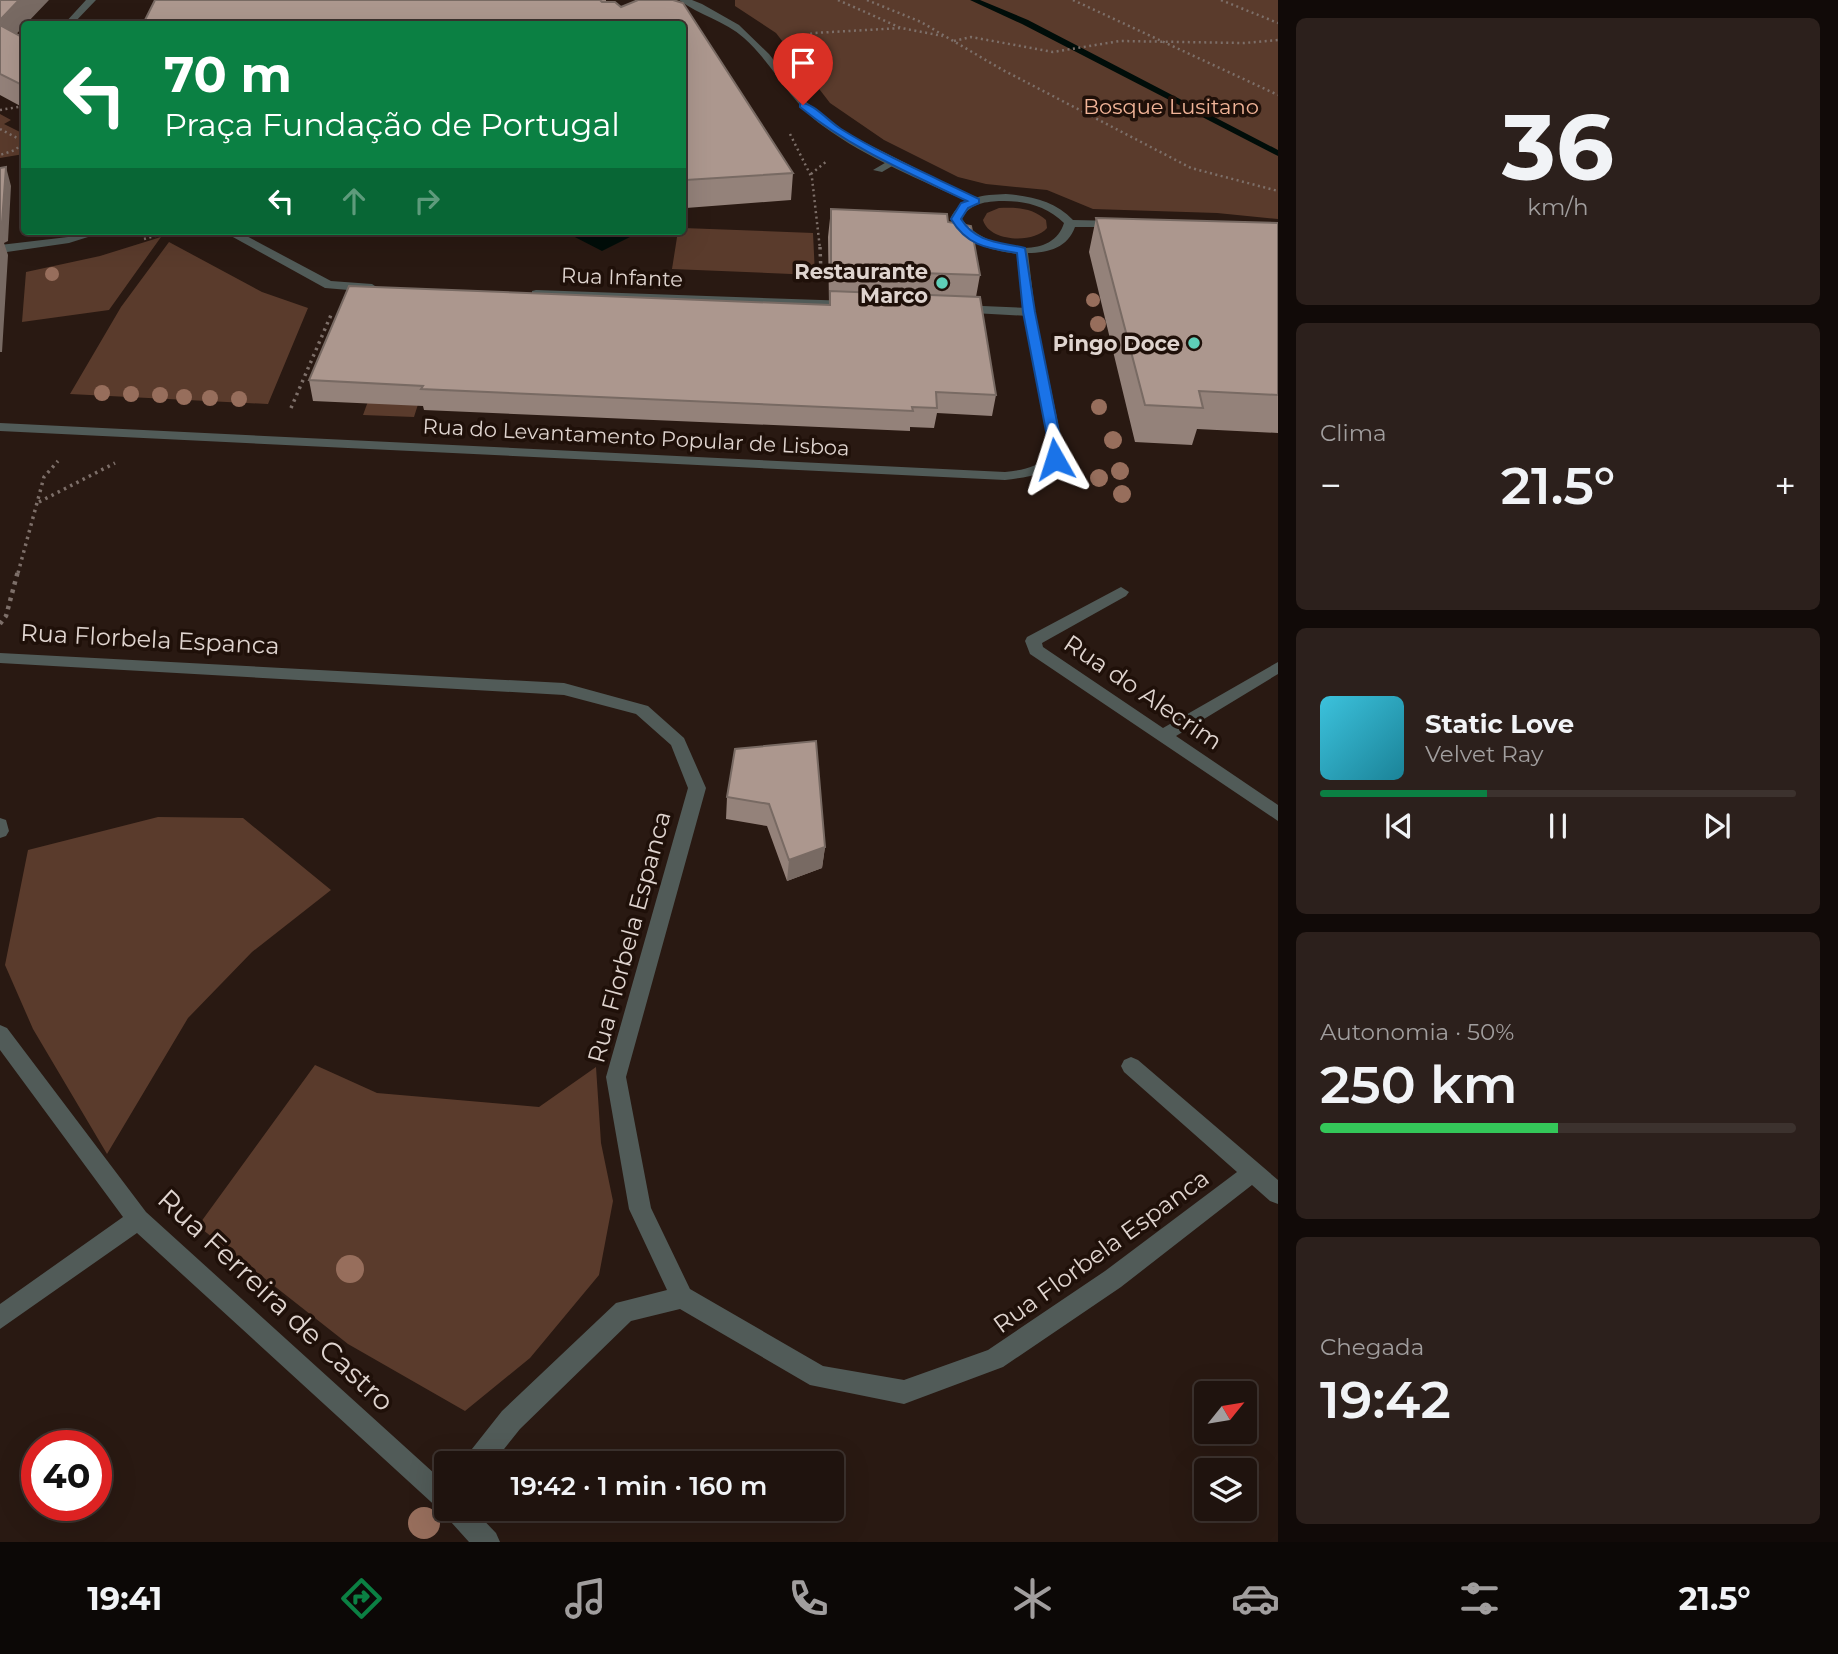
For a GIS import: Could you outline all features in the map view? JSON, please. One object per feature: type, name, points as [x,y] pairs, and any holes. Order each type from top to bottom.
[{"type":"street","points":[[71,21],[91,0]]},
{"type":"street","points":[[684,0],[742,29],[758,45],[803,105],[828,125],[894,162],[975,201]]},
{"type":"street","points":[[878,170],[894,162]]},
{"type":"street","points":[[1006,197],[1039,202],[1063,215],[1070,223],[1070,231],[1065,239],[1054,245],[1022,250],[990,245],[965,234],[956,219],[965,205],[1006,197]]},
{"type":"street","points":[[1070,223],[1139,224]]},
{"type":"street","points":[[0,248],[69,240],[87,235]]},
{"type":"street","points":[[235,235],[329,285],[391,289]]},
{"type":"street","name":"Rua do Levantamento Popular de Lisboa","points":[[0,427],[1005,476],[1035,470],[1055,459],[1057,452],[1029,312],[1022,250]]},
{"type":"street","name":"Rua Infante","points":[[517,293],[864,305]]},
{"type":"street","points":[[947,309],[1029,312]]},
{"type":"street","name":"Rua do Alecrim","points":[[1121,592],[1033,642],[1036,650],[1278,814]]},
{"type":"street","name":"Rua Florbela Espanca","points":[[0,658],[564,689],[642,710],[678,742],[696,788],[616,1077],[639,1209],[682,1297],[819,1377],[904,1392],[995,1359],[1113,1279],[1254,1172]]},
{"type":"street","points":[[1165,736],[1278,667]]},
{"type":"street","name":"Rua Ferreira de Castro","points":[[0,1034],[138,1219],[434,1490]]},
{"type":"street","points":[[1131,1066],[1278,1194]]},
{"type":"street","points":[[0,1318],[138,1219]]},
{"type":"street","points":[[487,1451],[512,1420],[624,1311],[682,1297]]},
{"type":"street","points":[[466,1521],[487,1542]]},
{"type":"path","points":[[838,0],[901,28]]},
{"type":"path","points":[[868,0],[921,22],[1054,97],[1191,167],[1278,191]]},
{"type":"path","points":[[1073,0],[1278,95]]},
{"type":"path","points":[[1221,0],[1278,23]]},
{"type":"path","points":[[780,45],[799,35],[856,31],[868,27],[901,28],[945,36]]},
{"type":"path","points":[[953,41],[971,37],[1053,52],[1120,41],[1244,43],[1278,40]]},
{"type":"path","points":[[0,110],[21,106]]},
{"type":"path","points":[[0,129],[21,140]]},
{"type":"path","points":[[790,133],[811,174],[820,237],[821,278]]},
{"type":"path","points":[[0,155],[21,145]]},
{"type":"path","points":[[811,174],[821,165]]},
{"type":"path","points":[[144,239],[158,235]]},
{"type":"path","points":[[291,408],[334,308]]},
{"type":"path","points":[[0,624],[6,616],[44,477],[66,452]]},
{"type":"path","points":[[39,503],[120,460]]},
{"type":"green space","name":"Bosque Lusitano","points":[[735,0],[1278,0],[1278,219],[1217,213],[1093,209],[1047,190],[986,184],[958,177],[884,140],[830,103],[776,33],[735,6]]},
{"type":"green space","points":[[0,114],[11,120],[4,124],[21,132],[21,154],[0,158]]},
{"type":"green space","points":[[999,208],[1018,208],[1036,213],[1046,220],[1047,228],[1032,237],[1023,238],[994,233],[983,220],[987,213]]},
{"type":"green space","points":[[686,228],[813,233],[815,275],[672,269],[677,235],[686,235]]},
{"type":"green space","points":[[161,237],[109,310],[22,322],[26,272],[100,256]]},
{"type":"green space","points":[[169,242],[262,292],[308,308],[268,404],[70,394],[121,307]]},
{"type":"green space","points":[[433,357],[414,417],[363,415],[378,374]]},
{"type":"green space","points":[[158,817],[243,818],[331,890],[252,952],[188,1018],[107,1154],[33,1029],[5,965],[28,850]]},
{"type":"green space","points":[[315,1065],[377,1093],[539,1107],[596,1067],[601,1143],[613,1201],[599,1275],[530,1358],[465,1411],[348,1344],[198,1226]]},
{"type":"shaded area","points":[[571,235],[634,235],[602,251]]},
{"type":"building","points":[[0,0],[19,0],[0,20]]},
{"type":"building","points":[[155,0],[600,0],[615,2],[621,7],[638,0],[673,0],[683,3],[793,173],[686,180],[686,21],[144,21]]},
{"type":"building","points":[[0,25],[21,36],[21,84],[0,74]]},
{"type":"building","points":[[6,167],[2,222],[0,223],[0,168]]},
{"type":"building","points":[[831,209],[947,214],[948,222],[971,226],[980,275],[831,270]]},
{"type":"building","name":"Pingo Doce","points":[[1096,218],[1278,223],[1278,395],[1199,391],[1203,408],[1145,405]]},
{"type":"building","points":[[349,286],[830,305],[830,291],[980,297],[996,395],[936,392],[937,408],[912,407],[913,411],[421,389],[423,386],[309,380]]},
{"type":"building","points":[[816,741],[825,847],[789,860],[769,804],[727,797],[735,749]]},
{"type":"waterway","points":[[974,0],[1025,22],[1278,153]]},
{"type":"place","name":"Restaurante Marco","points":[[942,283]]},
{"type":"place","name":"Pingo Doce","points":[[1194,343]]},
{"type":"route","points":[[803,105],[860,145],[975,201],[958,212],[958,226],[965,234],[990,245],[1022,250],[1029,312],[1057,452],[1055,459]]}]
